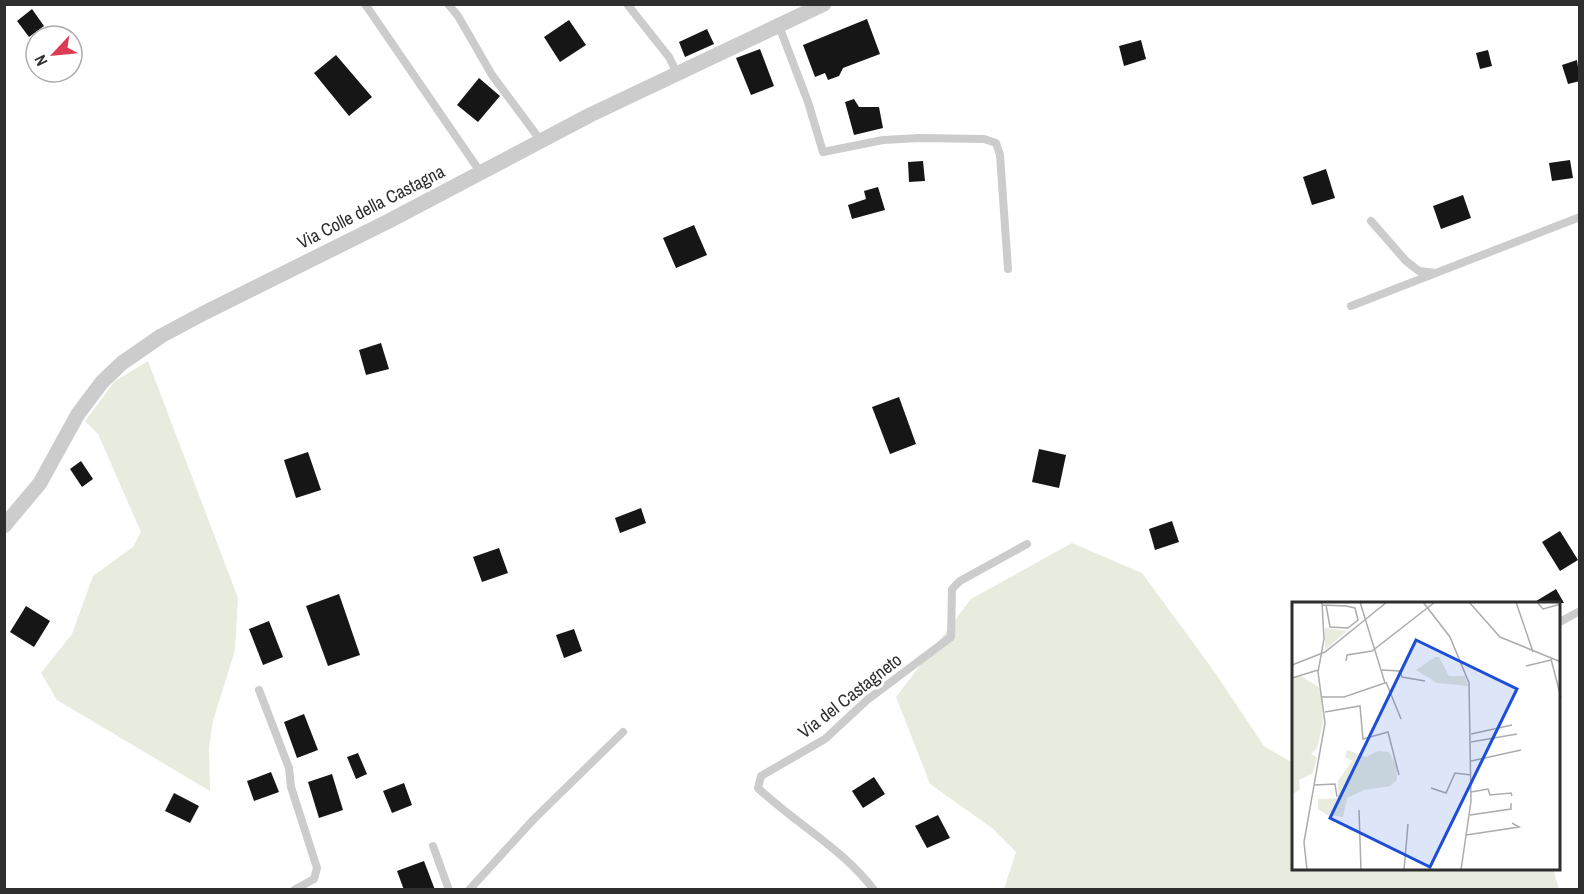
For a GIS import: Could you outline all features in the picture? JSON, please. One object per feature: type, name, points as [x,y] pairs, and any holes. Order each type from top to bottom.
[{"type":"street","name":"Via Colle della Castagna","points":[[4,526],[40,483],[78,414],[102,382],[122,363],[161,336],[541,141],[677,73],[824,4]]},
{"type":"lane","points":[[364,4],[481,173]]},
{"type":"lane","points":[[448,4],[458,16],[492,75],[541,141]]},
{"type":"lane","points":[[627,4],[669,57],[677,73]]},
{"type":"lane","points":[[779,26],[808,102],[823,152],[883,140],[920,138],[984,139],[996,143],[1000,155],[1008,269]]},
{"type":"lane","points":[[1351,306],[1580,217]]},
{"type":"lane","points":[[1371,221],[1406,261],[1419,271],[1436,273]]},
{"type":"lane","name":"Via del Castagneto","points":[[874,890],[861,872],[819,837],[777,807],[758,788],[761,776],[825,739],[867,700],[951,637],[952,589],[960,581],[1027,544]]},
{"type":"lane","points":[[1560,622],[1580,611]]},
{"type":"lane","points":[[259,690],[289,768],[291,787],[317,868],[314,879],[294,890]]},
{"type":"lane","points":[[469,890],[534,819],[623,732]]},
{"type":"lane","points":[[433,846],[449,890]]},
{"type":"shaded area","points":[[148,361],[238,598],[235,650],[213,721],[209,748],[210,791],[57,700],[41,673],[72,634],[93,576],[133,547],[141,532],[98,434],[85,421],[115,381]]},
{"type":"shaded area","points":[[1072,543],[1142,573],[1211,667],[1264,746],[1292,762],[1292,870],[1553,870],[1559,889],[1004,889],[1016,852],[992,828],[930,784],[896,697],[971,599]]},
{"type":"building","points":[[32,9],[43,24],[24,24],[24,30],[17,21]]},
{"type":"building","points":[[867,19],[880,54],[843,68],[839,76],[828,80],[825,73],[815,77],[803,45]]},
{"type":"building","points":[[569,20],[586,45],[560,62],[544,37]]},
{"type":"building","points":[[707,29],[714,44],[685,57],[679,42]]},
{"type":"building","points":[[1141,40],[1146,59],[1124,66],[1119,46]]},
{"type":"building","points":[[760,49],[774,86],[751,95],[736,58]]},
{"type":"building","points":[[1488,50],[1492,66],[1480,69],[1476,53]]},
{"type":"building","points":[[336,55],[372,97],[349,116],[314,73]]},
{"type":"building","points":[[1577,60],[1580,81],[1568,84],[1562,65]]},
{"type":"building","points":[[479,78],[500,96],[478,122],[457,105]]},
{"type":"building","points":[[854,99],[859,107],[879,107],[883,128],[854,135],[845,102]]},
{"type":"building","points":[[1570,160],[1573,178],[1552,181],[1549,163]]},
{"type":"building","points":[[923,161],[925,181],[909,182],[908,162]]},
{"type":"building","points":[[1326,169],[1335,198],[1312,205],[1303,177]]},
{"type":"building","points":[[878,187],[885,210],[852,219],[848,205],[866,199],[864,191]]},
{"type":"building","points":[[1463,195],[1471,218],[1441,229],[1433,206]]},
{"type":"building","points":[[694,225],[707,255],[676,268],[663,238]]},
{"type":"building","points":[[381,343],[389,369],[366,375],[359,350]]},
{"type":"building","points":[[899,397],[916,444],[890,454],[872,407]]},
{"type":"building","points":[[1039,449],[1066,455],[1059,488],[1032,482]]},
{"type":"building","points":[[308,452],[321,490],[296,498],[284,460]]},
{"type":"building","points":[[81,461],[93,479],[82,487],[70,469]]},
{"type":"building","points":[[641,508],[646,523],[620,533],[615,518]]},
{"type":"building","points":[[1172,521],[1179,542],[1155,550],[1149,529]]},
{"type":"building","points":[[1560,531],[1578,560],[1560,571],[1542,542]]},
{"type":"building","points":[[499,548],[508,573],[482,582],[473,557]]},
{"type":"building","points":[[1556,589],[1564,603],[1560,602],[1535,602]]},
{"type":"building","points":[[339,594],[360,655],[328,666],[306,606]]},
{"type":"building","points":[[26,606],[50,621],[34,647],[10,632]]},
{"type":"building","points":[[269,621],[283,657],[263,665],[249,629]]},
{"type":"building","points":[[574,629],[582,651],[564,658],[556,635]]},
{"type":"building","points":[[304,714],[318,750],[297,758],[284,722]]},
{"type":"building","points":[[358,753],[367,774],[356,779],[347,757]]},
{"type":"building","points":[[271,772],[279,792],[254,801],[247,781]]},
{"type":"building","points":[[332,774],[343,810],[319,818],[308,782]]},
{"type":"building","points":[[874,777],[885,794],[863,808],[852,791]]},
{"type":"building","points":[[404,783],[412,805],[392,813],[383,791]]},
{"type":"building","points":[[174,793],[199,806],[190,823],[165,811]]},
{"type":"building","points":[[938,815],[950,838],[927,848],[915,826]]},
{"type":"building","points":[[424,861],[435,890],[404,890],[397,871]]}]
